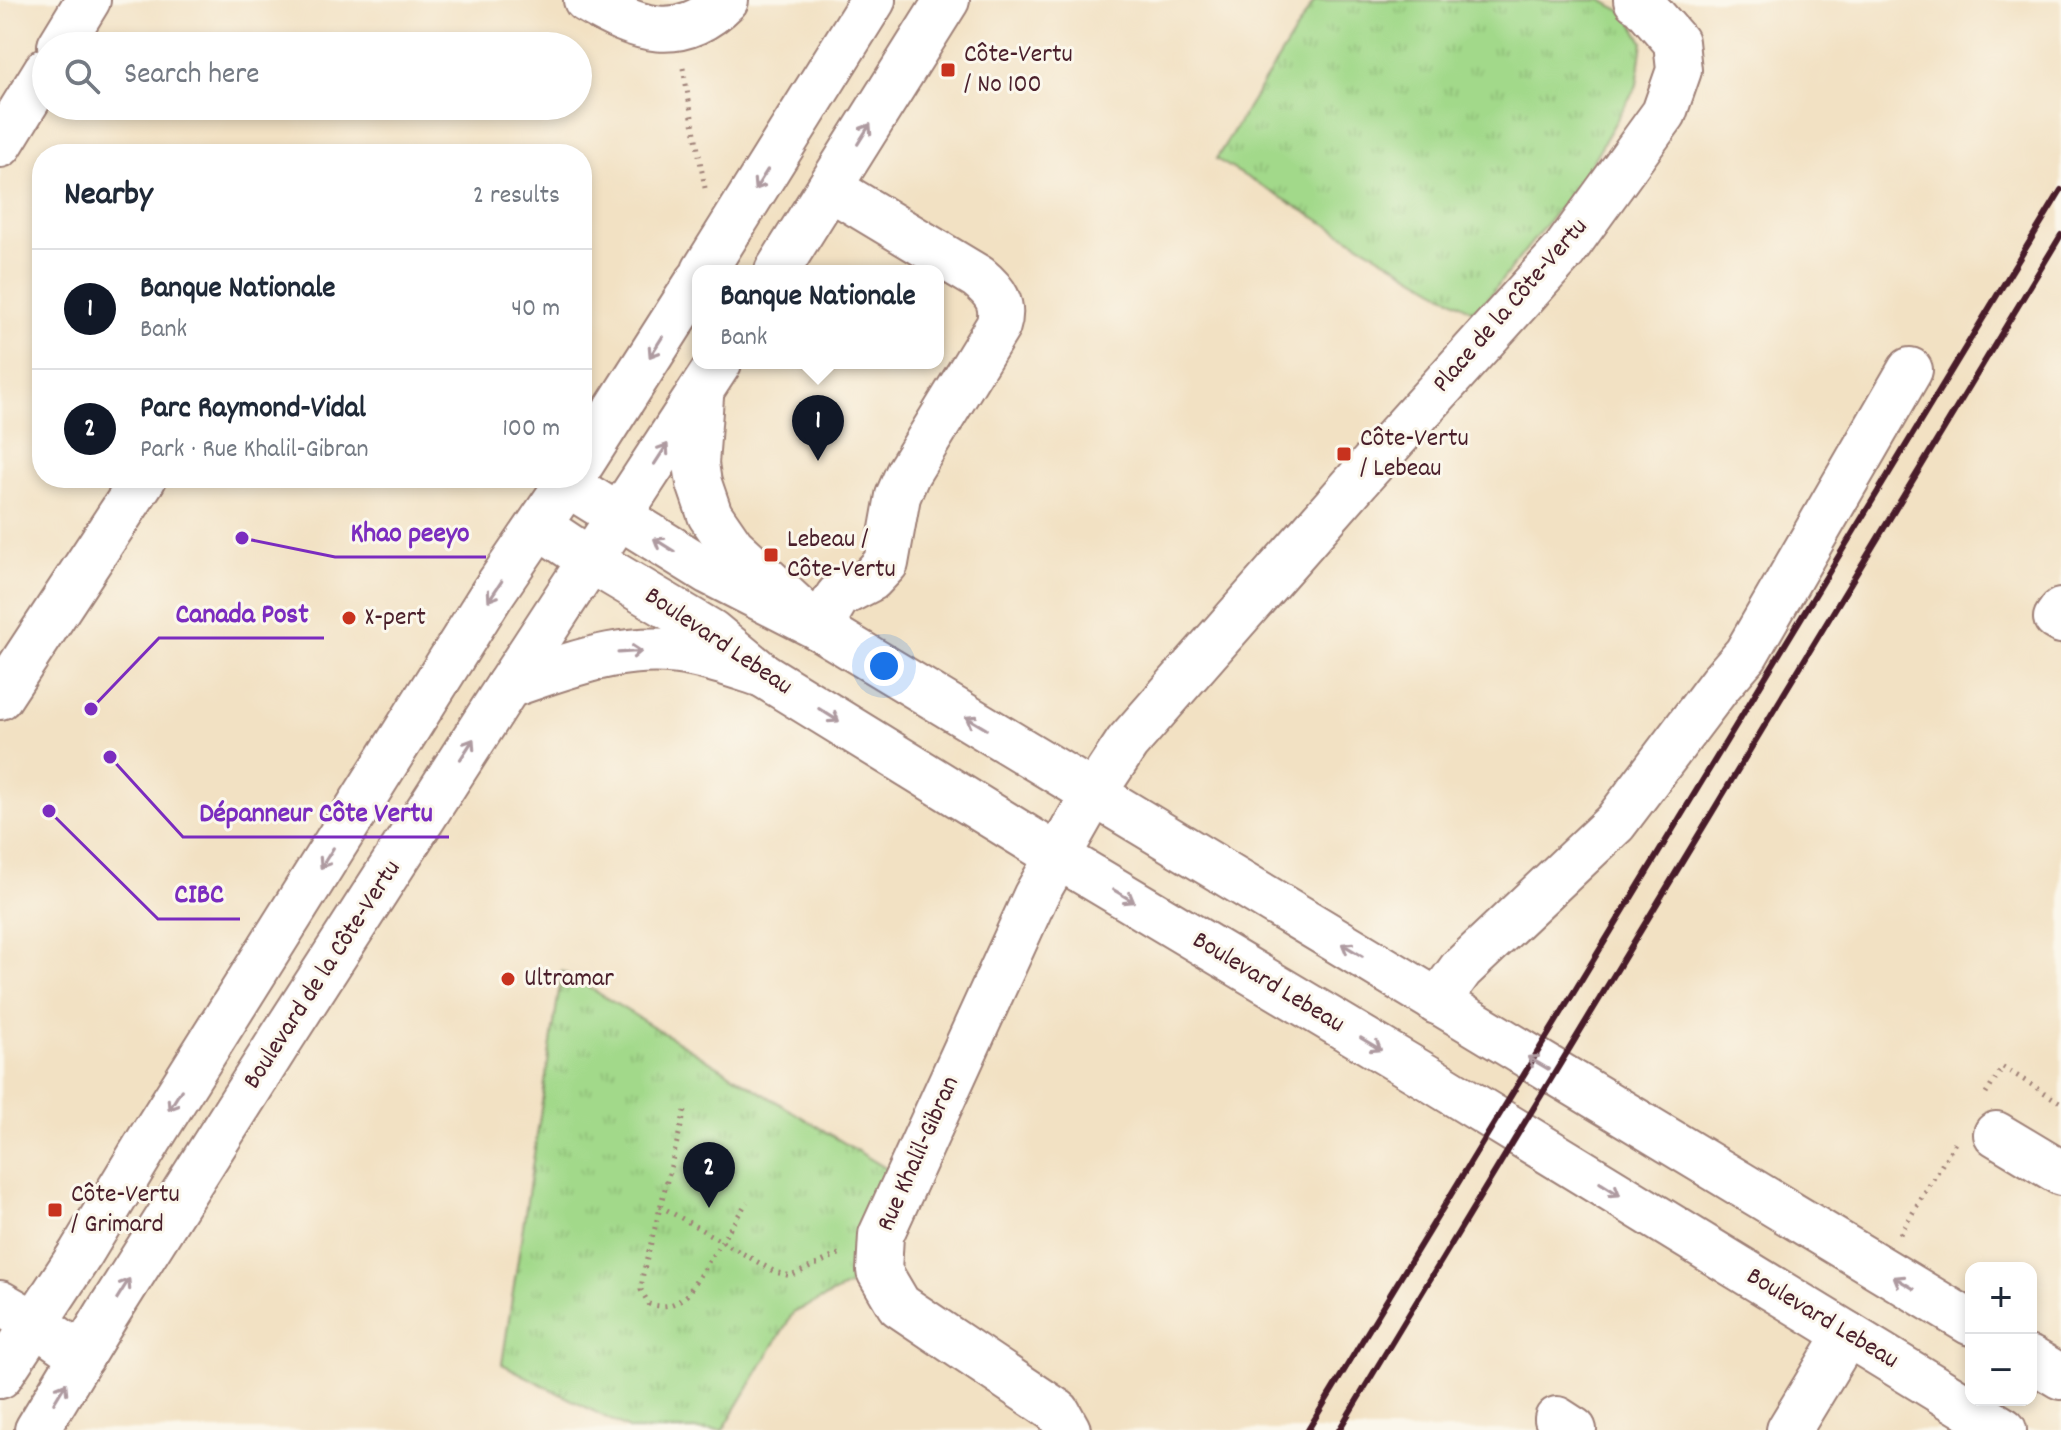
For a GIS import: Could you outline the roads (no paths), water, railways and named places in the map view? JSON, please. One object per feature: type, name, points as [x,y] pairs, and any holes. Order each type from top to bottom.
[{"type":"street","points":[[69,32],[88,0]]},
{"type":"street","points":[[586,0],[633,23],[655,28],[678,42],[726,0]]},
{"type":"street","points":[[708,265],[873,0]]},
{"type":"street","points":[[781,265],[947,0]]},
{"type":"street","name":"Place de la Côte-Vertu","points":[[1057,856],[1127,743],[1564,251],[1664,113],[1679,70],[1676,42],[1636,0]]},
{"type":"street","points":[[0,145],[32,93]]},
{"type":"street","points":[[819,628],[838,596],[871,579],[886,563],[898,496],[908,473],[998,326],[1001,306],[991,287],[978,277],[830,188]]},
{"type":"street","points":[[592,442],[692,290]]},
{"type":"street","points":[[1437,1002],[1461,969],[1615,823],[1746,654],[1910,370]]},
{"type":"street","points":[[710,377],[696,464],[710,515],[732,547],[819,628],[1965,1319]]},
{"type":"street","name":"Boulevard de la Côte-Vertu","points":[[37,1430],[274,1050],[710,377]]},
{"type":"street","points":[[0,697],[137,488]]},
{"type":"street","points":[[0,1376],[17,1313],[81,1253],[492,594],[563,488]]},
{"type":"street","name":"Boulevard Lebeau","points":[[584,488],[619,517],[709,572],[819,628]]},
{"type":"street","name":"Boulevard Lebeau","points":[[539,526],[711,632],[763,675],[2004,1430]]},
{"type":"street","points":[[508,686],[582,661],[629,651],[695,655],[763,675]]},
{"type":"street","name":"Rue Khalil-Gibran","points":[[1057,856],[1032,903],[881,1235],[879,1271],[899,1305],[1058,1412],[1068,1430]]},
{"type":"street","points":[[1996,1134],[2061,1173]]},
{"type":"street","points":[[17,1313],[82,1356]]},
{"type":"street","points":[[1789,1430],[1847,1334]]},
{"type":"street","points":[[2037,1363],[2061,1377]]},
{"type":"railway","points":[[1308,1430],[2061,190]]},
{"type":"railway","points":[[1339,1430],[2061,235]]},
{"type":"place","name":"Côte-Vertu / No 100","points":[[948,70]]},
{"type":"place","name":"Côte-Vertu / Lebeau","points":[[1344,454]]},
{"type":"place","name":"Banque Nationale","points":[[818,461]]},
{"type":"place","name":"Khao peeyo","points":[[242,538]]},
{"type":"place","name":"Lebeau / Côte-Vertu","points":[[771,555]]},
{"type":"place","name":"X-pert","points":[[349,618]]},
{"type":"place","name":"Canada Post","points":[[91,709]]},
{"type":"place","name":"Dépanneur Côte Vertu","points":[[110,757]]},
{"type":"place","name":"CIBC","points":[[49,811]]},
{"type":"place","name":"Ultramar","points":[[508,979]]},
{"type":"place","name":"Parc Raymond-Vidal","points":[[709,1208]]},
{"type":"place","name":"Côte-Vertu / Grimard","points":[[55,1210]]}]
